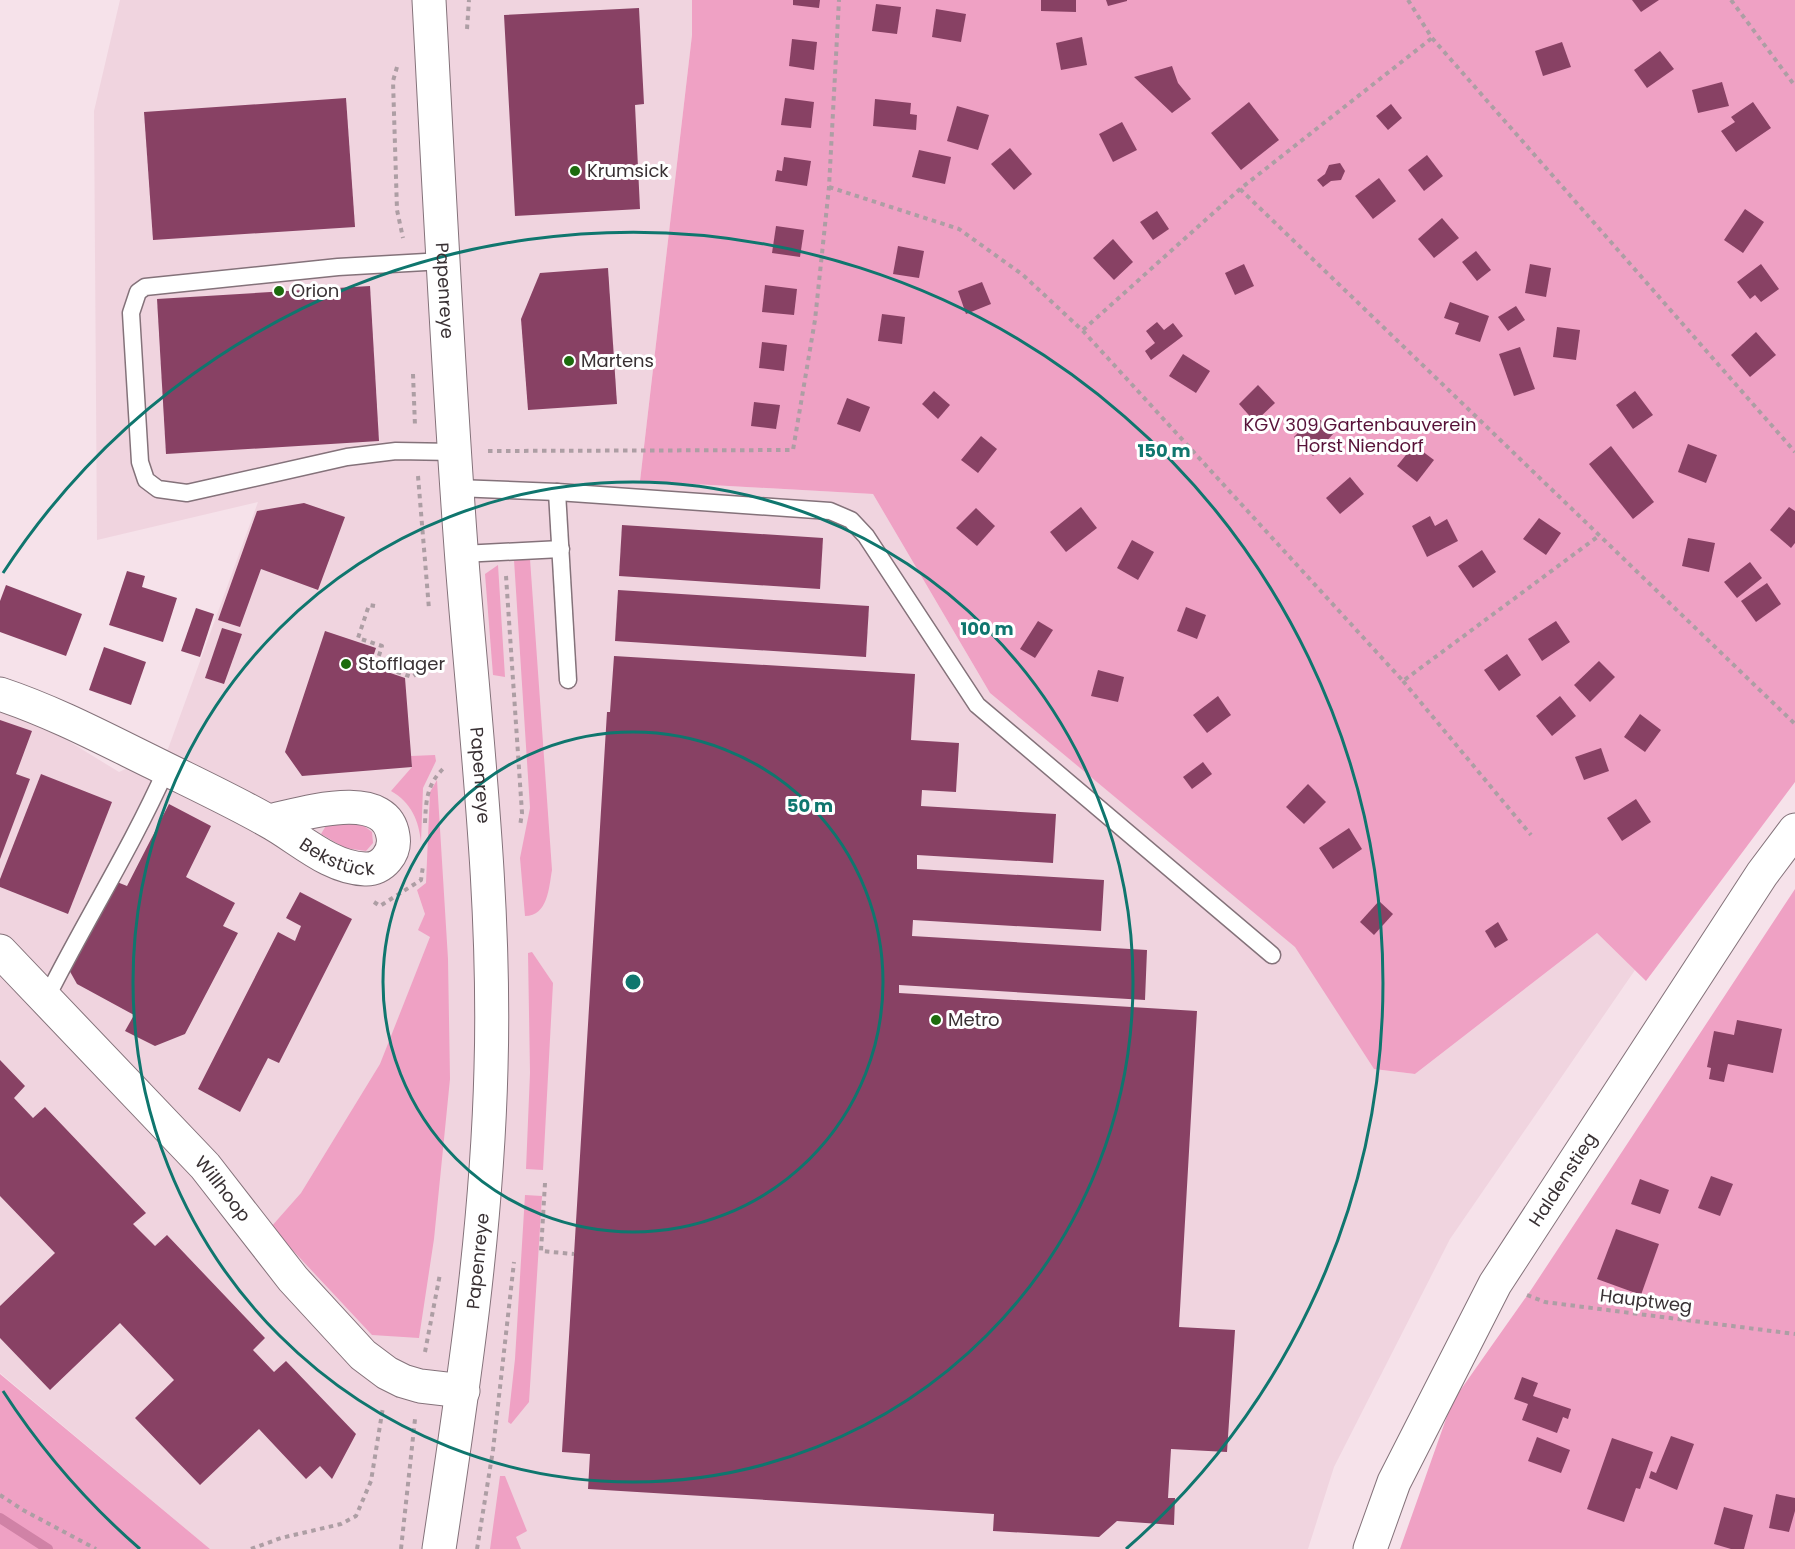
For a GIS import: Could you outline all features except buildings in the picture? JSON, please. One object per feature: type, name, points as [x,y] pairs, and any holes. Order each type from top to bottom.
[{"type":"street","name":"Papenreye","points":[[429,0],[457,488],[489,924],[491,1065],[486,1180],[463,1391],[439,1549]]},
{"type":"street","points":[[0,694],[45,709],[269,821]]},
{"type":"street","name":"Haldenstieg","points":[[1370,1549],[1394,1482],[1495,1284],[1762,874],[1795,830]]},
{"type":"street","name":"Willhoop","points":[[0,951],[205,1166],[293,1279],[363,1355],[403,1381],[420,1386],[463,1391]]},
{"type":"lane","points":[[443,261],[156,284],[138,292],[131,313],[140,462],[146,480],[158,489],[187,493],[347,457],[416,451],[455,452]]},
{"type":"lane","points":[[457,488],[557,492],[830,511],[851,520],[866,536],[977,705],[1272,955]]},
{"type":"lane","points":[[557,492],[568,680]]},
{"type":"lane","points":[[462,554],[561,549]]},
{"type":"lane","points":[[42,996],[53,985],[98,897],[142,822],[166,770]]},
{"type":"path","points":[[455,452],[793,450],[815,320],[829,187],[839,0]]},
{"type":"path","points":[[1408,0],[1432,38],[1795,452]]},
{"type":"path","points":[[1731,0],[1795,86]]},
{"type":"path","points":[[1083,331],[1240,189],[1432,38]]},
{"type":"path","points":[[399,57],[393,81],[397,210],[408,263]]},
{"type":"path","points":[[829,187],[959,229],[1023,275],[1083,331],[1403,681],[1531,835]]},
{"type":"path","points":[[1240,189],[1795,724]]},
{"type":"path","points":[[413,369],[416,451],[430,615]]},
{"type":"path","points":[[1403,681],[1600,536]]},
{"type":"path","points":[[375,606],[369,605],[358,638],[382,646],[375,665],[412,677],[435,662]]},
{"type":"path","points":[[434,650],[436,673]]},
{"type":"path","points":[[444,754],[447,776]]},
{"type":"path","points":[[545,1183],[542,1251],[574,1254]]},
{"type":"path","points":[[426,1346],[441,1270]]},
{"type":"path","name":"Hauptweg","points":[[1495,1284],[1545,1302],[1795,1334]]},
{"type":"path","points":[[250,1549],[281,1538],[341,1524],[356,1516],[371,1481],[380,1436]]},
{"type":"path","points":[[401,1549],[412,1438]]},
{"type":"path","points":[[0,1495],[22,1510],[96,1549]]},
{"type":"shaded area","points":[[120,0],[692,0],[692,35],[640,481],[873,494],[990,693],[1296,947],[1374,1069],[1415,1074],[1597,933],[1635,970],[1450,1239],[1334,1467],[1308,1549],[210,1549],[0,1373],[0,708],[34,720],[119,772],[168,749],[258,502],[97,540],[94,111]]},
{"type":"green space","name":"KGV 309 Gartenbauverein Horst Niendorf","points":[[692,0],[1795,0],[1795,782],[1646,981],[1597,933],[1415,1074],[1374,1069],[1295,947],[990,693],[873,494],[640,481],[692,35]]},
{"type":"green space","points":[[530,559],[552,870],[543,906],[533,915],[525,916],[520,858],[530,808],[514,560]]},
{"type":"green space","points":[[498,565],[505,677],[493,675],[485,574]]},
{"type":"green space","points":[[435,755],[436,761],[423,788],[421,842],[418,827],[409,806],[391,791],[412,767],[411,756]]},
{"type":"green space","points":[[437,780],[448,959],[450,1079],[434,1239],[419,1338],[372,1335],[271,1227],[301,1193],[380,1064],[430,937],[418,930],[425,914],[417,890],[426,883],[430,792]]},
{"type":"green space","points":[[349,822],[364,826],[372,832],[373,843],[366,851],[345,848],[321,834],[327,824]]},
{"type":"green space","points":[[1795,889],[1795,1549],[1400,1549],[1452,1402],[1531,1290]]},
{"type":"green space","points":[[532,952],[553,983],[543,1170],[526,1169],[530,1073],[528,953]]},
{"type":"green space","points":[[525,1195],[542,1196],[529,1402],[511,1424],[508,1422],[515,1359]]},
{"type":"green space","points":[[0,1374],[210,1549],[0,1549]]},
{"type":"green space","points":[[500,1476],[505,1476],[527,1531],[516,1537],[521,1549],[490,1549]]},
{"type":"waterway","points":[[0,1518],[48,1549]]},
{"type":"place","name":"Krumsick","points":[[575,171]]},
{"type":"place","name":"Orion","points":[[279,291]]},
{"type":"place","name":"Martens","points":[[569,361]]},
{"type":"place","name":"Stofflager","points":[[346,664]]},
{"type":"place","name":"Metro","points":[[936,1020]]}]
